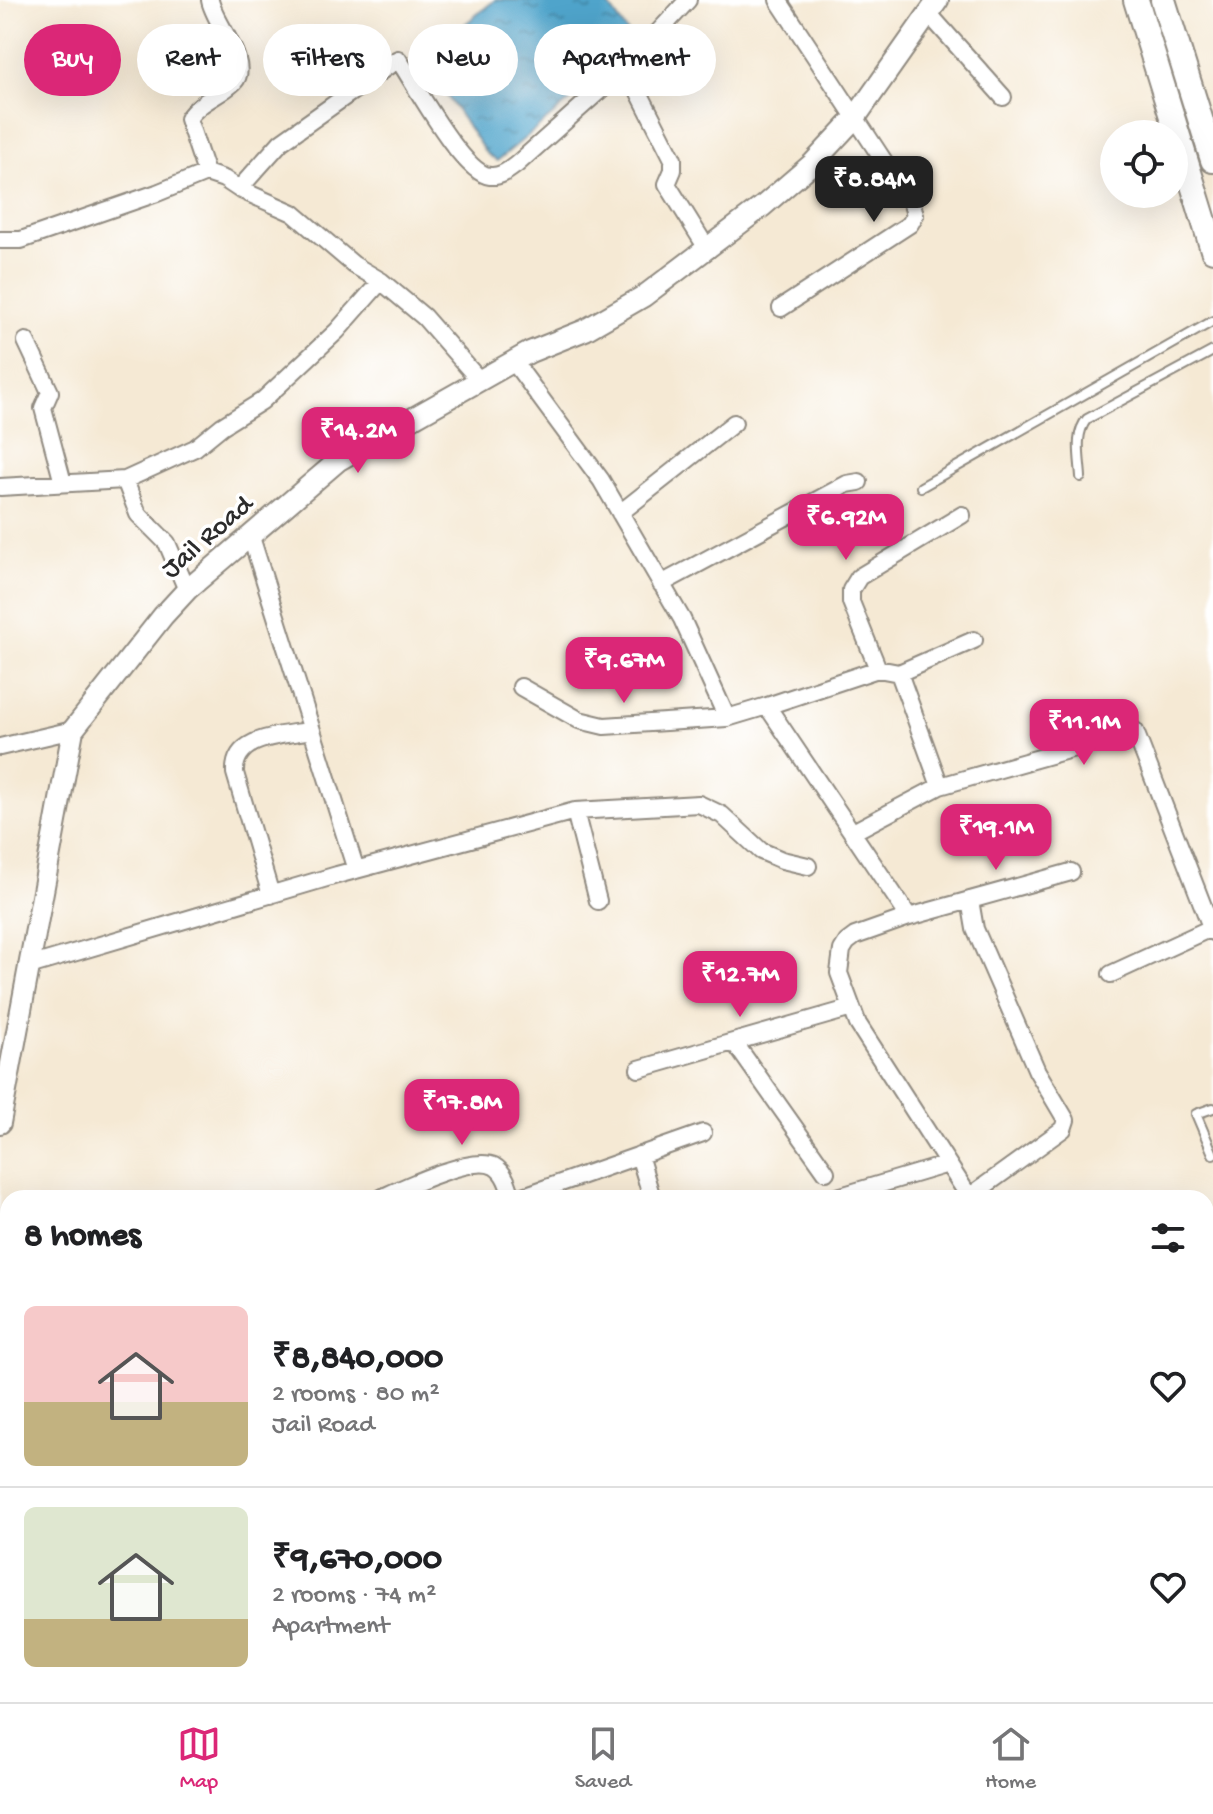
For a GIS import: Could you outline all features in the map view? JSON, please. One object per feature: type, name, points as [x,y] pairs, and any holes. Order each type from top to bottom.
[{"type":"main road","points":[[1136,0],[1213,250]]},
{"type":"main road","points":[[1163,0],[1213,160]]},
{"type":"street","points":[[206,173],[188,119],[194,110],[236,81],[240,71],[237,57],[210,0]]},
{"type":"street","points":[[666,24],[688,0]]},
{"type":"street","points":[[778,0],[912,204],[915,215],[910,224],[781,308]]},
{"type":"street","points":[[934,7],[1003,97]]},
{"type":"street","name":"Jail Road","points":[[0,1123],[73,730],[187,590],[339,460],[514,362],[609,317],[708,250],[813,163],[855,118],[934,7]]},
{"type":"street","points":[[239,189],[281,142],[398,59],[438,125],[478,171],[488,176],[503,175],[593,96]]},
{"type":"street","points":[[641,96],[673,159],[673,170],[667,184],[708,250]]},
{"type":"street","points":[[0,240],[21,240],[206,173],[293,213],[354,265],[381,281],[424,317],[480,381]]},
{"type":"street","points":[[0,487],[125,480],[195,448],[222,426],[262,401],[337,331],[381,281]]},
{"type":"street","points":[[26,341],[50,392],[43,408],[63,483]]},
{"type":"street","points":[[514,362],[601,480],[682,619],[727,718]]},
{"type":"street","points":[[620,513],[734,423]]},
{"type":"street","points":[[125,480],[138,514],[167,543],[187,590]]},
{"type":"street","points":[[661,584],[847,484],[859,482]]},
{"type":"street","points":[[878,669],[851,602],[851,590],[859,577],[962,515]]},
{"type":"street","points":[[251,537],[356,870]]},
{"type":"street","points":[[521,687],[579,720],[604,726],[727,718],[878,669],[899,673],[974,640]]},
{"type":"street","points":[[899,673],[940,786]]},
{"type":"street","points":[[767,706],[909,917]]},
{"type":"street","points":[[0,747],[73,730]]},
{"type":"street","points":[[271,895],[234,761],[254,742],[312,730]]},
{"type":"street","points":[[853,832],[940,786],[1135,731],[1212,930],[1111,974]]},
{"type":"street","points":[[29,966],[356,870],[575,811],[699,804],[722,815],[761,851],[808,866]]},
{"type":"street","points":[[575,811],[598,901]]},
{"type":"street","points":[[964,1190],[858,1024],[839,973],[842,950],[855,936],[909,917],[1071,872]]},
{"type":"street","points":[[970,900],[981,943],[1037,1071],[1066,1120],[1063,1129],[980,1190]]},
{"type":"street","points":[[639,1069],[852,1008]]},
{"type":"street","points":[[734,1042],[826,1172]]},
{"type":"street","points":[[538,1190],[703,1133]]},
{"type":"street","points":[[639,1155],[650,1190]]},
{"type":"street","points":[[399,1190],[481,1163],[494,1166],[511,1190]]},
{"type":"street","points":[[861,1190],[948,1164]]},
{"type":"lane","points":[[921,487],[1213,321]]},
{"type":"lane","points":[[1081,477],[1079,435],[1080,427],[1087,419],[1213,351]]},
{"type":"lane","points":[[1213,1108],[1196,1114],[1213,1154]]},
{"type":"water","points":[[495,0],[605,0],[622,24],[534,24],[534,96],[576,96],[497,161],[486,153],[447,96],[518,96],[518,24],[465,24]]}]
